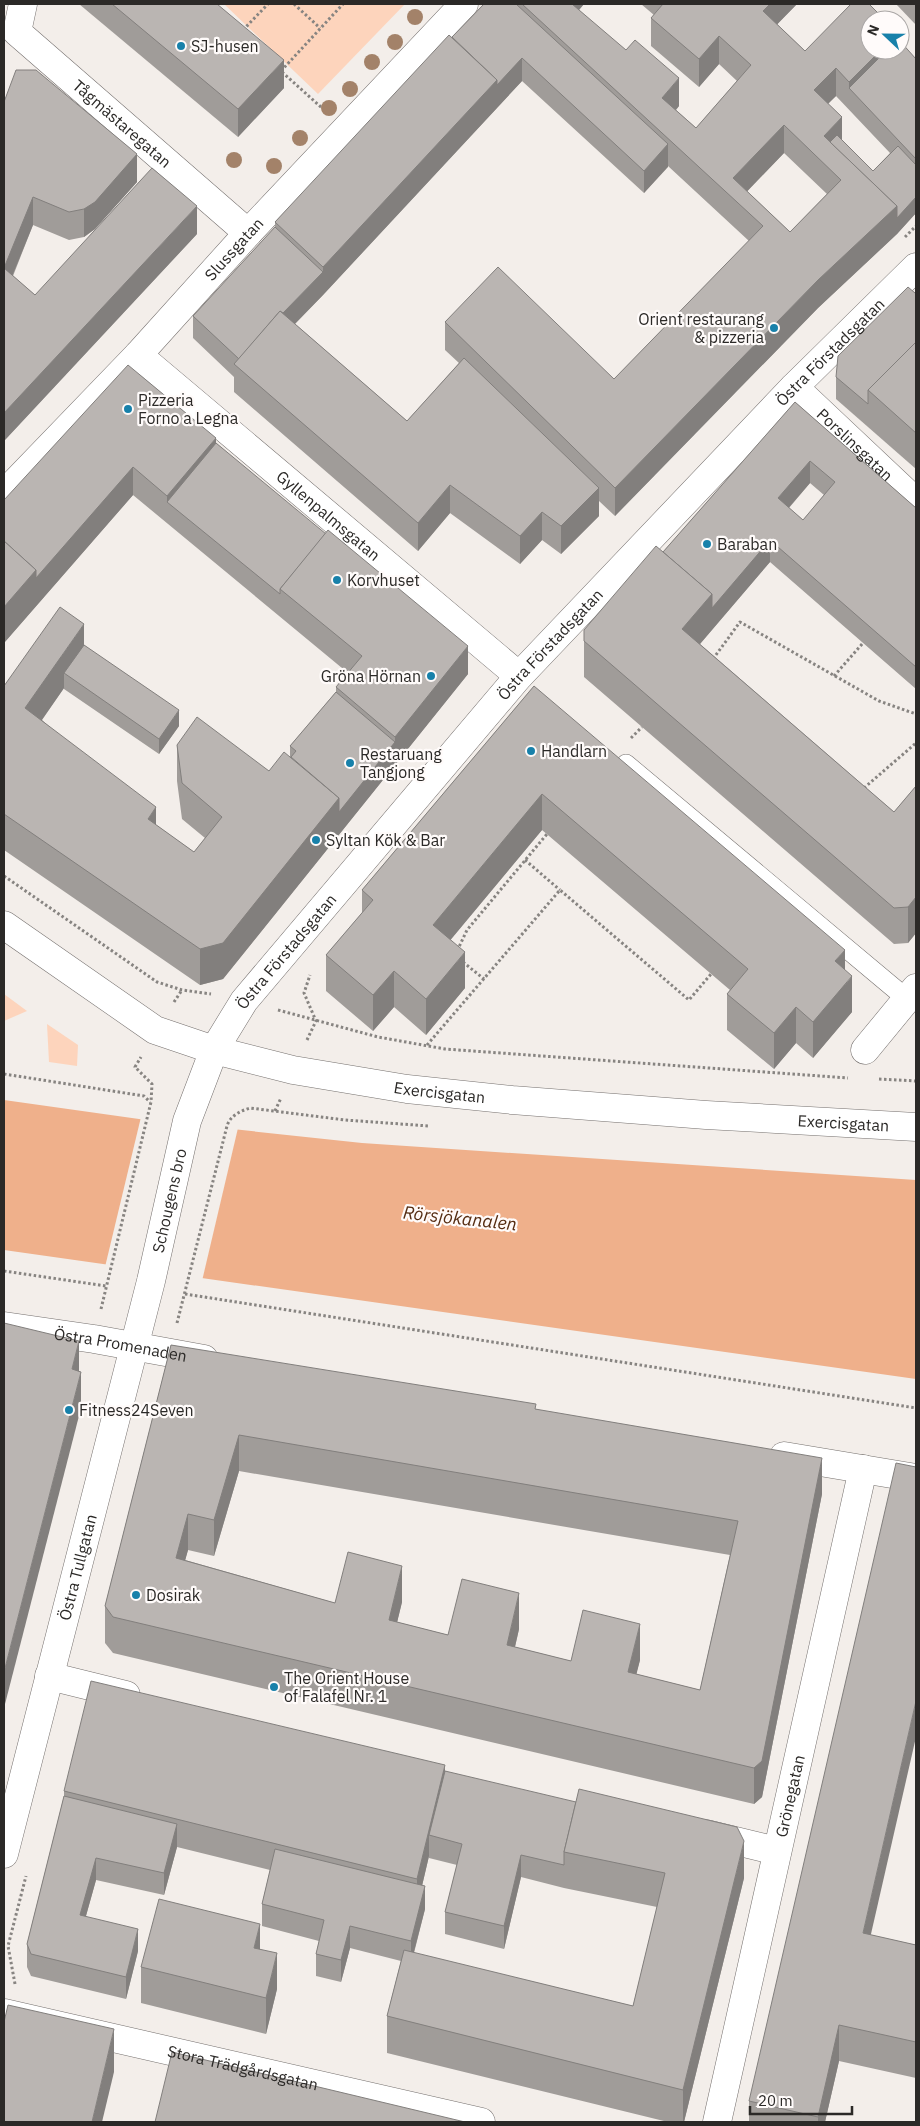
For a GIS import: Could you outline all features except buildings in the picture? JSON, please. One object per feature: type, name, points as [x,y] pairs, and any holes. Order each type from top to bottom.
[{"type":"street","name":"Tågmästaregatan","points":[[23,4],[17,32],[248,233]]},
{"type":"street","name":"Slussgatan","points":[[4,494],[138,355],[248,233],[464,4]]},
{"type":"street","name":"Östra Förstadsgatan","points":[[214,1050],[244,1001],[525,681],[794,387],[916,267]]},
{"type":"street","name":"Gyllenpalmsgatan","points":[[138,355],[525,681]]},
{"type":"street","name":"Porslinsgatan","points":[[794,387],[916,502]]},
{"type":"street","name":"Exercisgatan","points":[[4,925],[155,1030],[214,1050],[294,1070],[407,1089],[522,1100],[706,1115],[916,1127]]},
{"type":"street","points":[[865,1050],[912,994]]},
{"type":"street","name":"Schougens bro","points":[[151,1281],[187,1121],[214,1050]]},
{"type":"street","name":"Östra Tullgatan","points":[[4,1854],[151,1281]]},
{"type":"street","name":"Östra Promenaden","points":[[4,1326],[94,1339],[228,1363]]},
{"type":"street","points":[[755,1451],[916,1478]]},
{"type":"street","name":"Grönegatan","points":[[717,2122],[863,1470]]},
{"type":"street","points":[[49,1676],[146,1700]]},
{"type":"street","points":[[680,1828],[777,1851]]},
{"type":"street","name":"Stora Trädgårdsgatan","points":[[4,2012],[482,2122]]},
{"type":"lane","points":[[613,754],[912,994]]},
{"type":"path","points":[[239,34],[268,4]]},
{"type":"path","points":[[294,4],[320,28]]},
{"type":"path","points":[[281,71],[343,4]]},
{"type":"path","points":[[274,65],[346,130]]},
{"type":"path","points":[[710,662],[740,622],[879,701],[916,714]]},
{"type":"path","points":[[834,676],[863,643]]},
{"type":"path","points":[[862,791],[916,743]]},
{"type":"path","points":[[460,954],[459,947],[467,930],[547,834]]},
{"type":"path","points":[[525,860],[690,1000],[711,974]]},
{"type":"path","points":[[4,876],[157,982],[182,990],[244,1001],[378,1037],[464,1051],[849,1078]]},
{"type":"path","points":[[427,1046],[560,890]]},
{"type":"path","points":[[462,960],[484,979]]},
{"type":"path","points":[[109,1275],[150,1102],[152,1084],[135,1067],[155,1030]]},
{"type":"path","points":[[4,1074],[144,1096],[150,1102]]},
{"type":"path","points":[[876,1079],[916,1080]]},
{"type":"path","points":[[186,1285],[227,1126]]},
{"type":"path","points":[[4,1271],[106,1286]]},
{"type":"path","points":[[185,1294],[916,1408]]},
{"type":"shaded area","points":[[224,4],[405,4],[318,94]]},
{"type":"shaded area","points":[[4,994],[27,1011],[4,1021]]},
{"type":"shaded area","points":[[47,1024],[78,1045],[77,1066],[49,1062]]},
{"type":"water","name":"Rörsjökanalen","points":[[4,1100],[139,1119],[362,1143],[916,1180],[916,1379],[4,1250]]},
{"type":"pier","points":[[141,1117],[238,1128],[202,1281],[105,1267]]},
{"type":"place","name":"SJ-husen","points":[[181,46]]},
{"type":"place","name":"Orient restaurang & pizzeria","points":[[774,328]]},
{"type":"place","name":"Pizzeria Forno a Legna","points":[[128,409]]},
{"type":"place","name":"Baraban","points":[[707,544]]},
{"type":"place","name":"Korvhuset","points":[[337,580]]},
{"type":"place","name":"Gröna Hörnan","points":[[431,676]]},
{"type":"place","name":"Handlarn","points":[[531,751]]},
{"type":"place","name":"Restaruang Tangjong","points":[[350,763]]},
{"type":"place","name":"Syltan Kök & Bar","points":[[316,840]]},
{"type":"place","name":"Fitness24Seven","points":[[69,1410]]},
{"type":"place","name":"Dosirak","points":[[136,1595]]},
{"type":"place","name":"The Orient House of Falafel Nr. 1","points":[[274,1687]]}]
